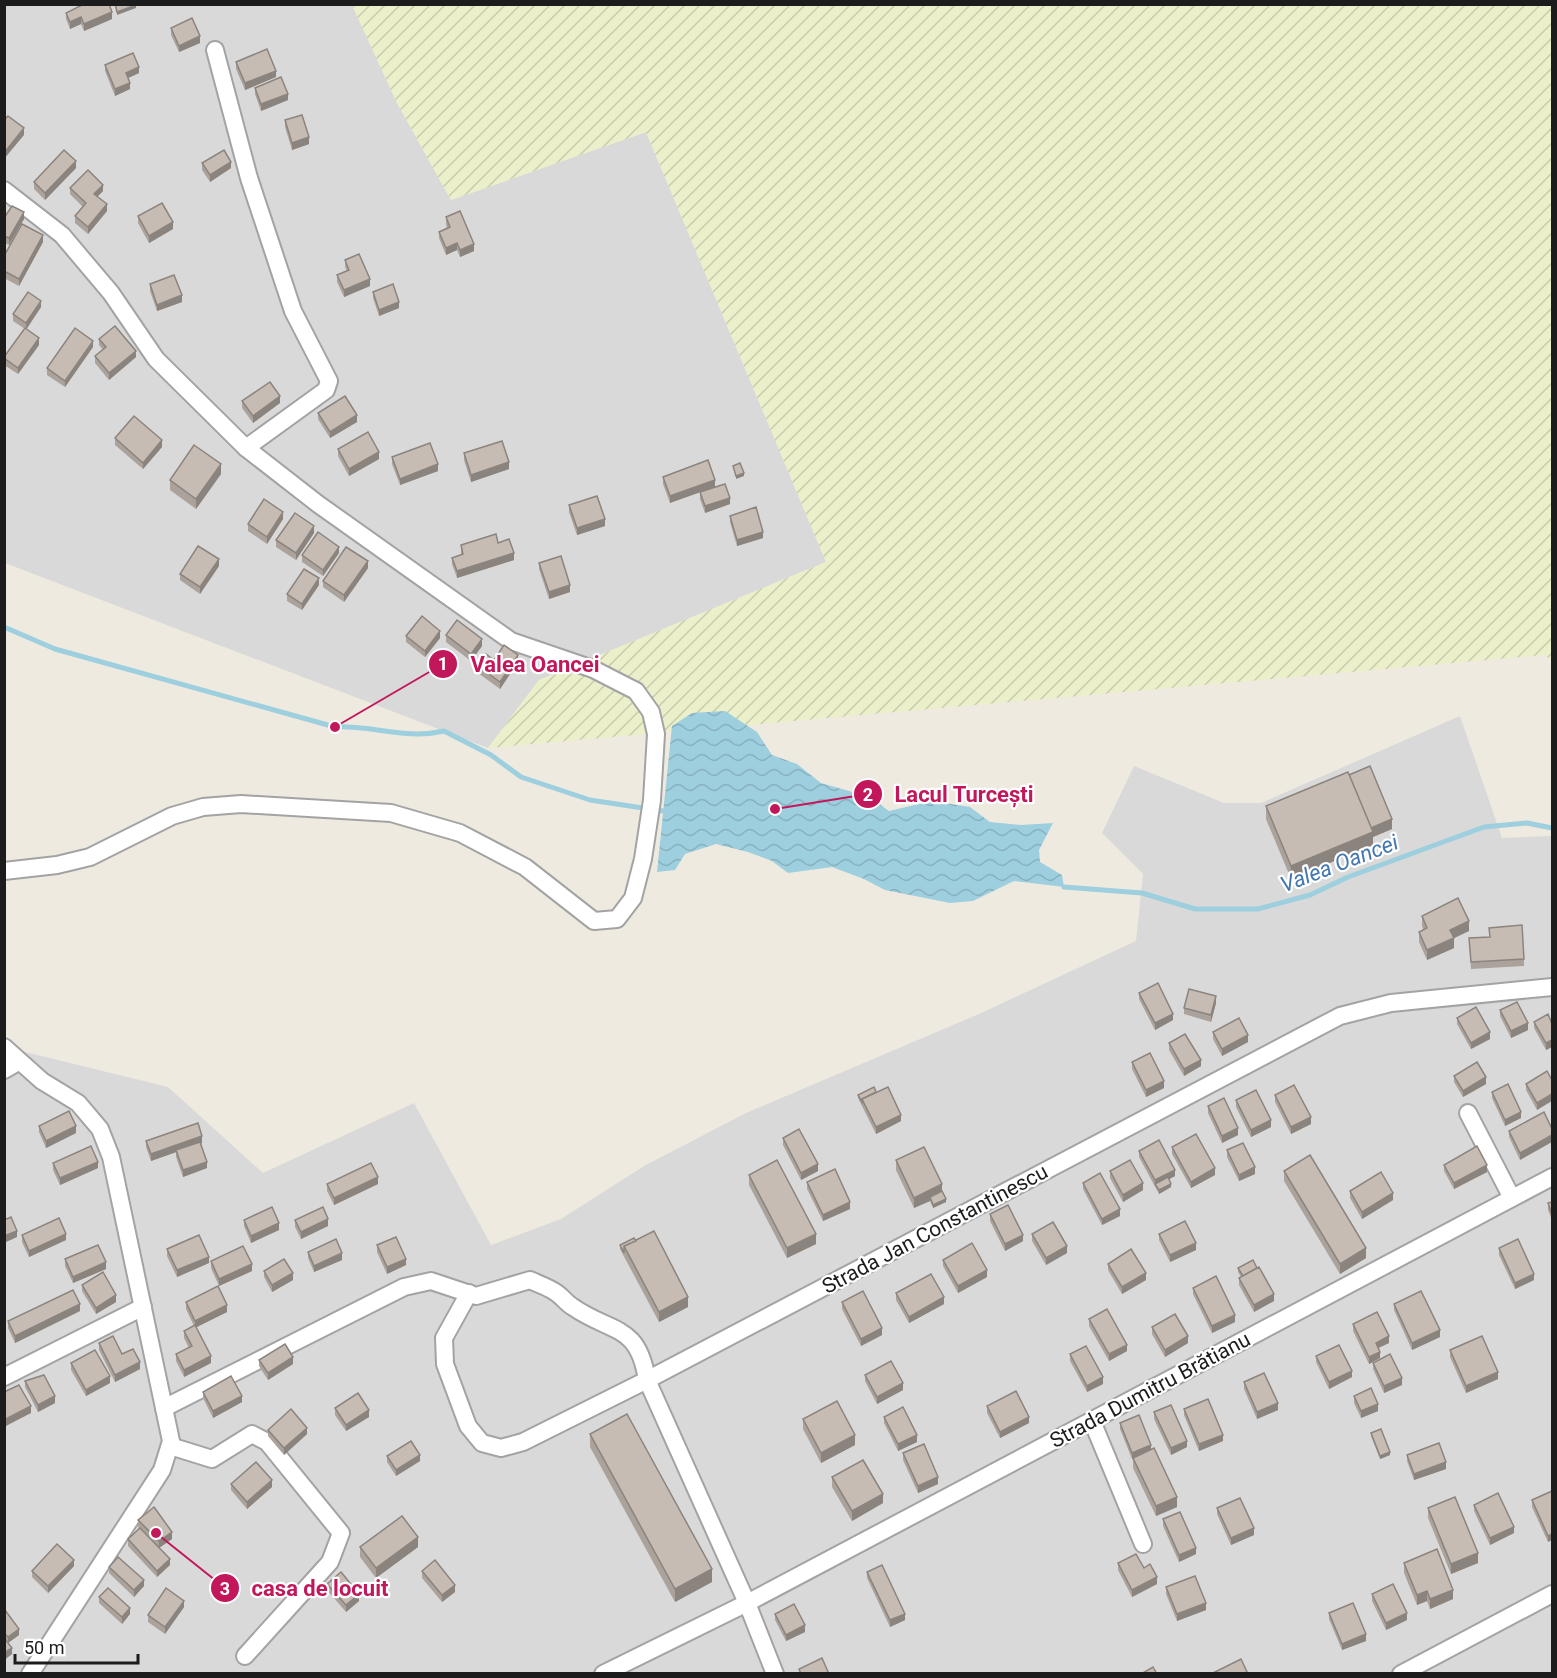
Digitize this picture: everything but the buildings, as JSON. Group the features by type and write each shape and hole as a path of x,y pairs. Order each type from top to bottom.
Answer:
{"street":[{"path":"215,50 249,178 293,310 329,381 326,390 246,448"},
{"path":"4,190 62,235 111,293 156,359 246,448 318,504 511,641 593,669 636,691 651,712 656,734 652,800 643,859 633,898 617,919 594,921 525,867 460,833 391,813 241,804 203,807 172,816 90,857 57,865 4,871"},
{"name":"Strada Jan Constantinescu","path":"469,1293 444,1338 445,1364 468,1426 482,1443 501,1448 524,1442 647,1380 1340,1016 1391,1003 1552,987"},
{"path":"4,1047 11,1066 42,1081 78,1103 100,1129 111,1157 170,1446 162,1470 30,1674"},
{"path":"1468,1113 1512,1198"},
{"name":"Strada Dumitru Brătianu","path":"603,1674 747,1603 1552,1177"},
{"path":"164,1408 404,1287 431,1281 476,1296 530,1280 555,1291 573,1307 616,1328 633,1342 643,1357 647,1380 747,1603 775,1674"},
{"path":"4,1377 143,1307"},
{"path":"1092,1421 1143,1544"},
{"path":"170,1446 212,1459 244,1437 252,1434 259,1437 267,1442 341,1533 330,1562 245,1656"},
{"path":"1401,1674 1552,1594"}],"shaded area":[{"path":"4,5 352,5 397,103 451,200 646,132 826,562 539,680 488,748 5,563"},
{"path":"1460,716 1502,838 1552,836 1552,1673 5,1674 5,1053 13,1049 168,1087 263,1173 414,1103 491,1245 561,1219 644,1166 746,1113 979,1014 1136,941 1143,874 1102,833 1134,766 1224,803 1261,803"}],"green space":[{"path":"352,5 1552,5 1552,660 1544,655 488,748 539,680 826,562 646,132 451,200 397,103"}],"water":[{"path":"725,711 757,732 772,755 797,764 821,783 870,797 889,811 932,801 970,807 990,822 1021,825 1053,823 1039,850 1040,862 1062,875 1064,887 1014,881 973,901 950,903 885,890 832,867 788,873 772,861 716,844 685,854 675,870 657,872 672,726 692,713"}],"waterway":[{"name":"Valea Oancei","path":"4,627 55,649 335,727 416,734 444,731 491,755 521,777 590,800 663,811"},
{"name":"Valea Oancei","path":"1064,887 1142,893 1195,909 1258,909 1310,895 1348,877 1484,827 1527,823 1552,828"}],"place":[{"name":"Valea Oancei","path":"335,727"},
{"name":"Lacul Turcești","path":"775,809"},
{"name":"casa de locuit","path":"156,1533"}]}
